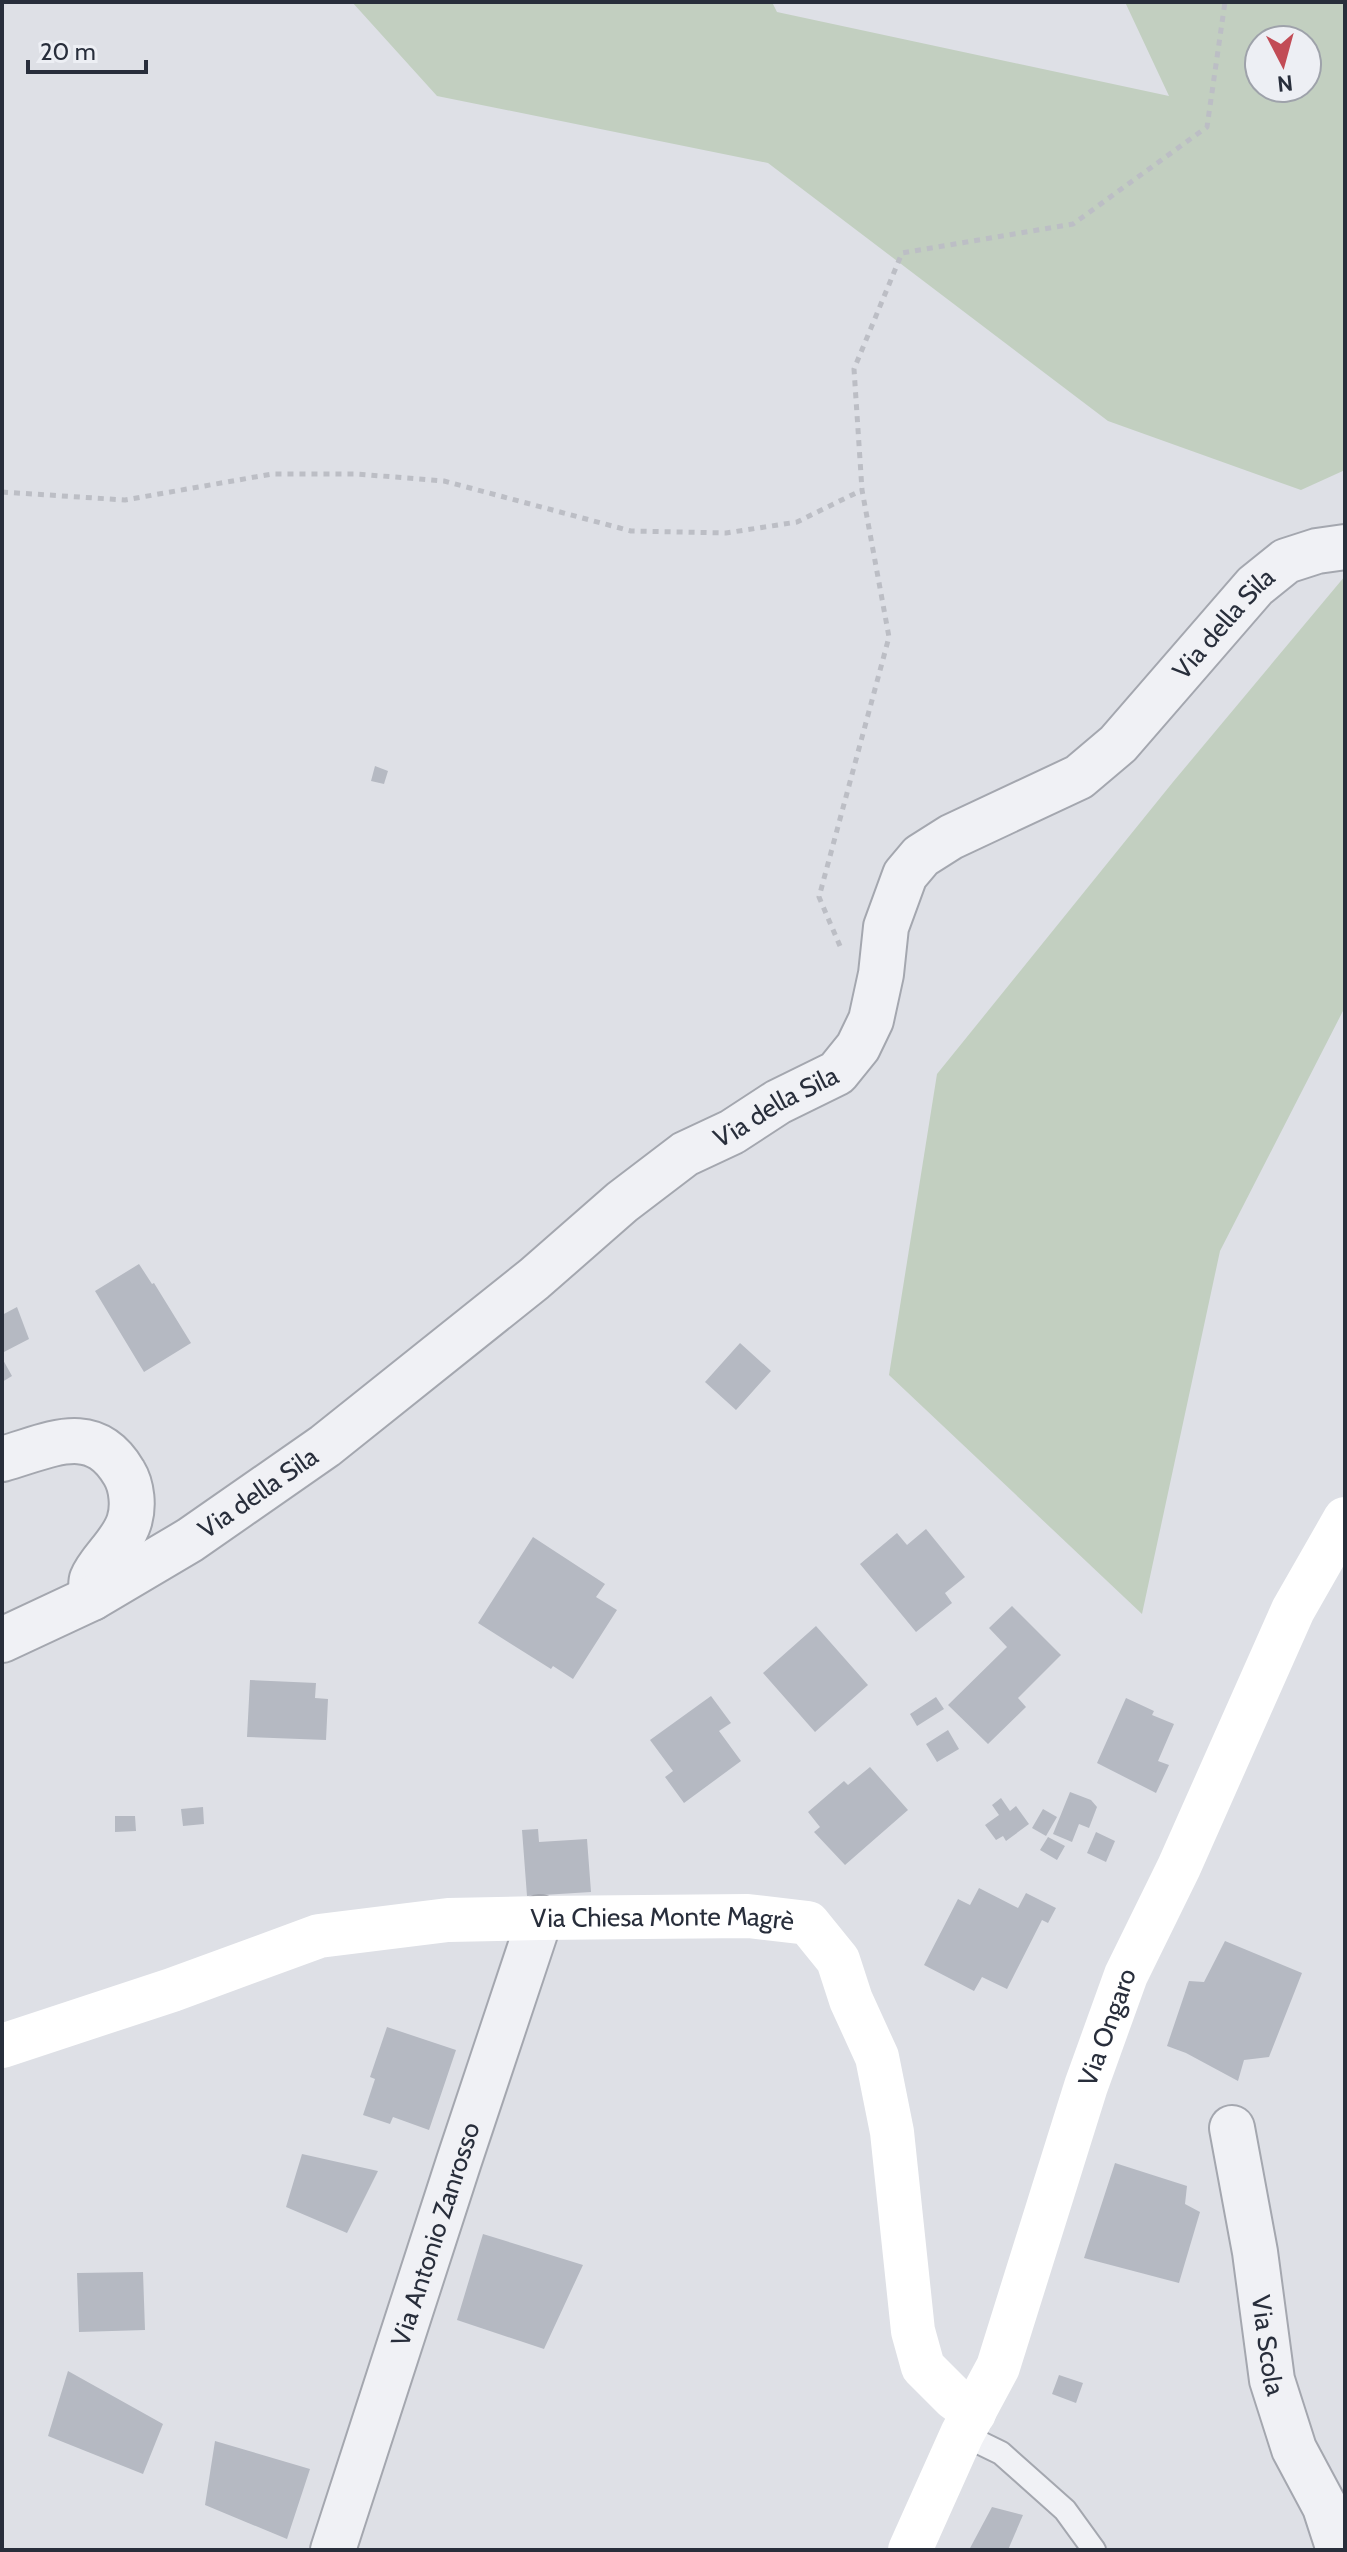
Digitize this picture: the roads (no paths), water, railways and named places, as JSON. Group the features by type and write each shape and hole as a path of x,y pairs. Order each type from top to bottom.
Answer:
{"street":[{"name":"Via della Sila","path":"2,1640 92,1598 190,1540 325,1446 534,1279 622,1202 685,1154 732,1132 778,1102 837,1073 858,1047 871,1020 881,974 886,927 905,875 921,856 951,837 1079,777 1118,744 1255,586 1286,561 1317,551 1345,547"},
{"path":"2,1459 78,1441 100,1446 122,1469 129,1482 130,1520 120,1540 91,1580 92,1598"},
{"name":"Via Ongaro","path":"910,2550 968,2423 998,2367 1086,2086 1126,1975 1179,1867 1293,1610 1345,1519"},
{"name":"Via Chiesa Monte Magrè","path":"2,2046 172,1990 319,1936 448,1920 748,1916 808,1923 838,1960 851,2000 877,2057 892,2132 913,2331 923,2367 954,2398 968,2423"},
{"name":"Via Antonio Zanrosso","path":"333,2550 540,1918"},
{"name":"Via Scola","path":"1232,2128 1255,2252 1272,2380 1294,2449 1325,2507 1339,2550"}],"lane":[{"path":"968,2423 1065,2510 1094,2550"}]}
